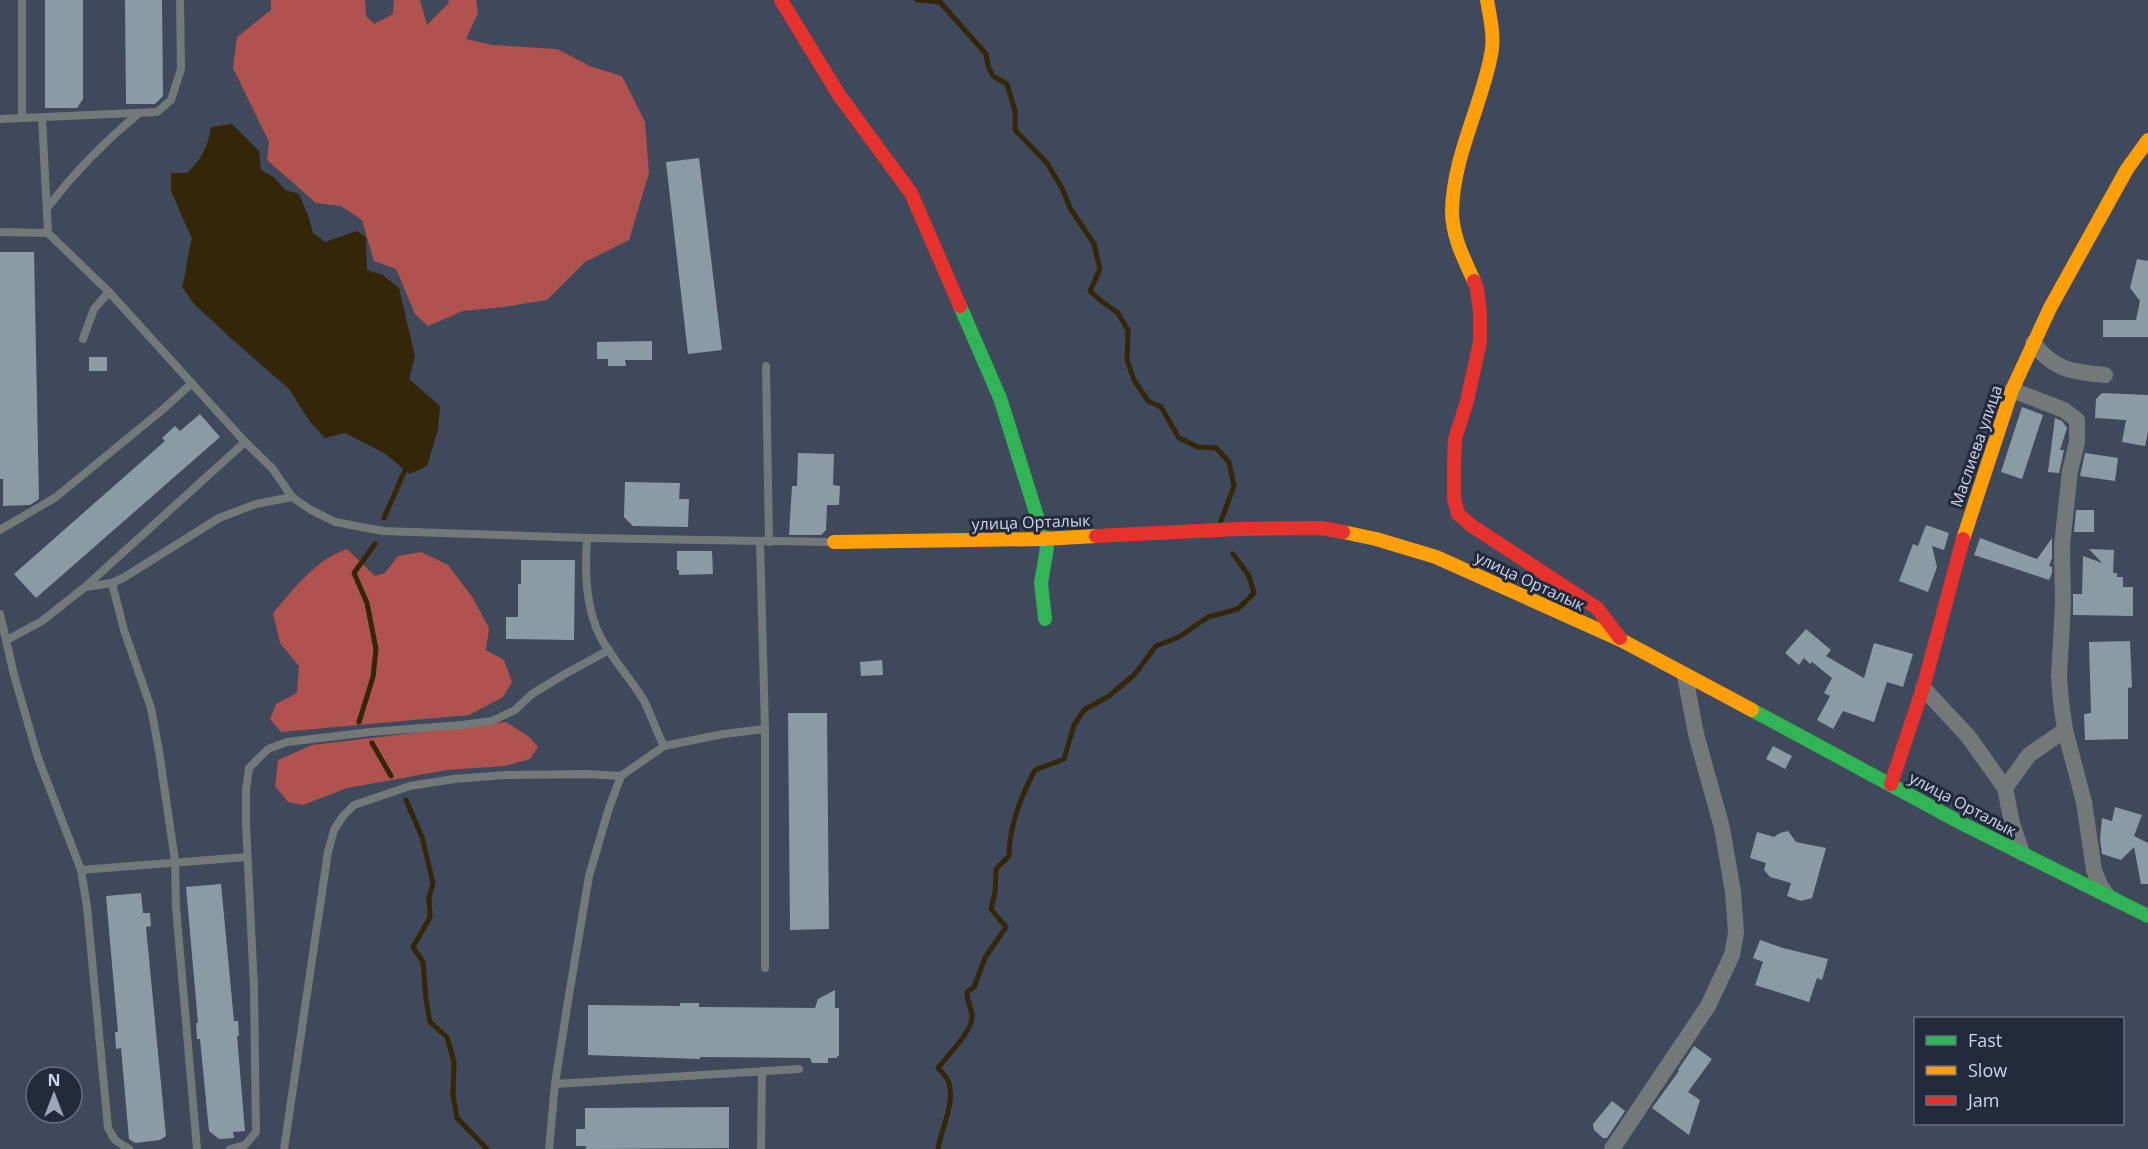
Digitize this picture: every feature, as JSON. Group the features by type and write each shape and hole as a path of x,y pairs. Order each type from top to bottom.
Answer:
{"street":[{"path":"781,0 839,95 911,193 1000,398 1047,548 1043,563 1041,603 1045,619"},
{"path":"1487,0 1491,23 1492,53 1458,169 1453,198 1456,240 1477,289 1480,312 1480,342 1467,401 1455,439 1454,498 1458,514 1472,526 1597,608 1621,640"},
{"name":"Маслиева улица","path":"1891,784 1923,688 1959,549 2012,390 2033,343 2127,169 2148,140"},
{"path":"2033,343 2049,362 2062,369 2105,375"},
{"path":"2012,390 2064,410 2077,420 2077,442 2070,471 2062,545 2063,603 2059,676 2065,730 2084,802 2094,870 2107,895"},
{"name":"улица Орталык","path":"834,542 1044,539 1239,529 1321,528 1347,532 1436,557 1621,640 1963,824 2148,916"},
{"path":"1612,1149 1708,1006 1732,955 1736,933 1733,892 1722,828 1696,734 1685,676"},
{"path":"1923,688 1968,736 2005,788 2012,823 2022,853"},
{"path":"2005,788 2029,755 2065,730"}],"lane":[{"path":"22,0 22,118"},
{"path":"0,119 157,112 171,100 181,69 180,0"},
{"path":"47,208 74,173 117,130 138,113"},
{"path":"42,118 48,233"},
{"path":"0,232 48,233 109,292 245,442 272,468 292,497 335,522 383,531 587,538 834,542"},
{"path":"83,339 94,309 109,292"},
{"path":"765,968 766,366"},
{"path":"0,530 56,497 192,383"},
{"path":"7,640 42,621 85,587 245,442"},
{"path":"85,587 112,583 219,518 256,504 292,497"},
{"path":"587,538 585,567 592,612 600,637 644,702 664,746"},
{"path":"112,583 124,630 151,708 175,861 176,907 197,1149"},
{"path":"0,614 14,675 38,758 81,870 87,907 108,1128 115,1140 129,1149"},
{"path":"230,1149 245,1145 256,1132 254,988 247,856 246,791 249,768 268,749 286,742 492,721 514,710 532,694 609,650"},
{"path":"549,1149 555,1084 589,876 621,776 664,746 723,734 765,729"},
{"path":"284,1149 328,852 334,830 343,816 354,805 383,794 410,786 454,779 537,775 621,776"},
{"path":"81,870 247,856"},
{"path":"555,1084 799,1069"},
{"path":"761,1149 762,1071"}],"shaded area":[{"path":"271,0 365,0 366,16 374,24 393,14 394,0 420,0 427,25 449,3 448,0 476,0 478,13 466,39 492,45 557,49 592,67 622,76 645,122 649,173 629,240 585,262 547,300 463,311 428,326 415,314 396,269 374,261 362,220 341,206 316,203 267,160 269,142 233,68 237,37 271,10"},
{"path":"232,124 259,151 261,170 274,177 285,190 299,194 313,233 325,242 357,231 366,237 367,270 383,275 399,288 415,356 409,379 440,406 438,430 427,466 410,474 384,453 345,433 325,438 310,422 289,389 194,304 182,287 192,239 171,191 171,173 187,173 192,168 206,147 211,127"},
{"path":"347,549 375,576 385,573 398,556 421,552 448,565 473,598 489,628 486,650 504,660 512,682 503,697 469,715 281,732 270,719 276,704 297,693 299,666 280,643 273,613 316,567"},
{"path":"506,722 528,736 538,747 530,759 505,766 447,770 347,788 303,805 288,802 275,786 278,760 312,745"}],"building":[{"path":"45,0 83,0 83,99 77,108 45,108"},
{"path":"125,0 162,0 163,96 155,104 126,104"},
{"path":"699,158 722,350 688,354 666,162"},
{"path":"0,252 34,252 39,499 30,505 3,506 3,479 0,479"},
{"path":"2137,259 2148,261 2148,337 2103,337 2103,320 2136,320 2140,301 2130,288"},
{"path":"652,341 652,360 625,360 626,366 608,366 608,359 597,359 597,342"},
{"path":"89,357 107,357 107,371 89,371"},
{"path":"2102,393 2148,395 2148,432 2145,446 2122,442 2126,420 2095,418 2096,399"},
{"path":"2022,407 2043,415 2022,479 2001,472"},
{"path":"200,414 220,437 36,598 14,574 165,441 162,438 175,426 180,431"},
{"path":"2055,418 2062,421 2067,428 2060,450 2064,450 2059,473 2048,472"},
{"path":"798,453 834,454 833,485 840,486 839,505 827,505 826,530 821,535 789,535 792,486 797,486"},
{"path":"2085,453 2118,458 2115,481 2080,476"},
{"path":"625,482 680,483 679,499 689,499 688,527 633,526 624,517"},
{"path":"2076,510 2094,510 2094,532 2074,532"},
{"path":"1926,525 1949,533 1944,550 1932,546 1937,567 1928,592 1899,581 1913,544 1918,546"},
{"path":"1980,538 2037,559 2052,538 2052,558 2049,566 2052,567 2052,573 2049,580 1974,555"},
{"path":"2089,549 2114,550 2113,573 2117,573 2117,577 2123,577 2123,587 2133,587 2133,616 2073,615 2073,594 2082,594 2083,556 2102,563"},
{"path":"677,551 712,551 713,574 679,575"},
{"path":"521,560 575,560 574,640 506,639 506,617 518,617"},
{"path":"1806,629 1831,650 1826,656 1864,678 1874,643 1913,654 1903,687 1887,682 1874,722 1843,711 1833,729 1817,720 1830,696 1824,693 1832,678 1812,662 1810,664 1804,658 1799,665 1785,653"},
{"path":"2130,641 2132,687 2128,688 2128,739 2085,740 2084,714 2091,713 2089,642"},
{"path":"882,660 883,675 861,676 860,662"},
{"path":"788,713 827,713 829,929 790,930"},
{"path":"1773,746 1792,756 1785,769 1766,759"},
{"path":"2115,807 2142,815 2134,836 2148,843 2148,884 2141,884 2134,847 2121,860 2102,854 2100,840 2102,818 2112,821"},
{"path":"1788,831 1796,842 1826,848 1812,898 1801,901 1787,896 1791,883 1770,877 1764,870 1766,863 1750,858 1757,832 1774,837"},
{"path":"221,884 234,1021 238,1021 239,1036 237,1036 245,1131 233,1132 234,1138 219,1139 209,1131 200,1039 197,1039 196,1023 198,1023 186,887"},
{"path":"141,893 143,913 150,913 151,926 146,927 166,1136 160,1140 135,1143 129,1139 121,1048 116,1049 115,1032 118,1032 106,896"},
{"path":"1760,940 1828,959 1822,980 1817,978 1809,1002 1755,985 1763,962 1753,958"},
{"path":"835,990 835,1008 839,1008 839,1056 828,1058 828,1063 812,1063 810,1058 700,1057 700,1059 588,1055 588,1005 680,1006 680,1003 699,1003 699,1007 815,1008 818,999"},
{"path":"1694,1046 1712,1059 1688,1092 1700,1100 1689,1135 1652,1108"},
{"path":"1612,1101 1625,1111 1607,1138 1603,1138 1594,1130 1593,1124"},
{"path":"729,1107 729,1148 586,1149 586,1146 576,1146 576,1129 585,1129 585,1108"}],"waterway":[{"path":"917,0 940,2 986,54 993,76 1007,84 1015,111 1015,130 1047,163 1062,188 1070,208 1094,244 1100,269 1090,291 1118,313 1128,330 1127,360 1134,380 1148,401 1161,407 1179,438 1198,447 1216,448 1229,462 1234,486 1221,521"},
{"path":"384,518 405,470"},
{"path":"359,722 373,677 376,649 367,603 354,573 375,544"},
{"path":"938,1149 950,1100 949,1083 938,1068 968,1029 972,1016 967,992 974,987 985,958 1006,927 991,909 995,892 996,869 1009,856 1014,822 1030,780 1035,770 1064,759 1074,725 1084,710 1109,696 1135,674 1156,646 1179,637 1208,617 1238,609 1254,593 1249,576 1233,554"},
{"path":"372,743 391,776"},
{"path":"406,800 422,837 433,883 429,897 430,917 413,947 423,962 430,1022 447,1037 454,1062 453,1095 457,1118 487,1149"}],"traffic: fast":[{"path":"960,306 1000,398 1047,548 1041,583 1045,619"},
{"path":"1752,710 1963,824 2148,916"}],"traffic: slow":[{"path":"1474,281 1456,238 1452,211 1457,171 1492,48 1492,28 1487,0"},
{"path":"1963,539 2012,390 2050,308 2127,169 2148,140"},
{"path":"1343,532 1376,539 1436,557 1621,640 1752,710"},
{"path":"834,542 1044,539 1096,536"}],"traffic: jam":[{"path":"781,0 839,95 911,193 960,306"},
{"path":"1474,281 1480,312 1480,342 1467,401 1455,439 1454,498 1458,514 1472,526 1597,608 1620,638"},
{"path":"1096,536 1239,529 1321,528 1343,532"},
{"path":"1891,784 1923,688 1963,539"}]}
